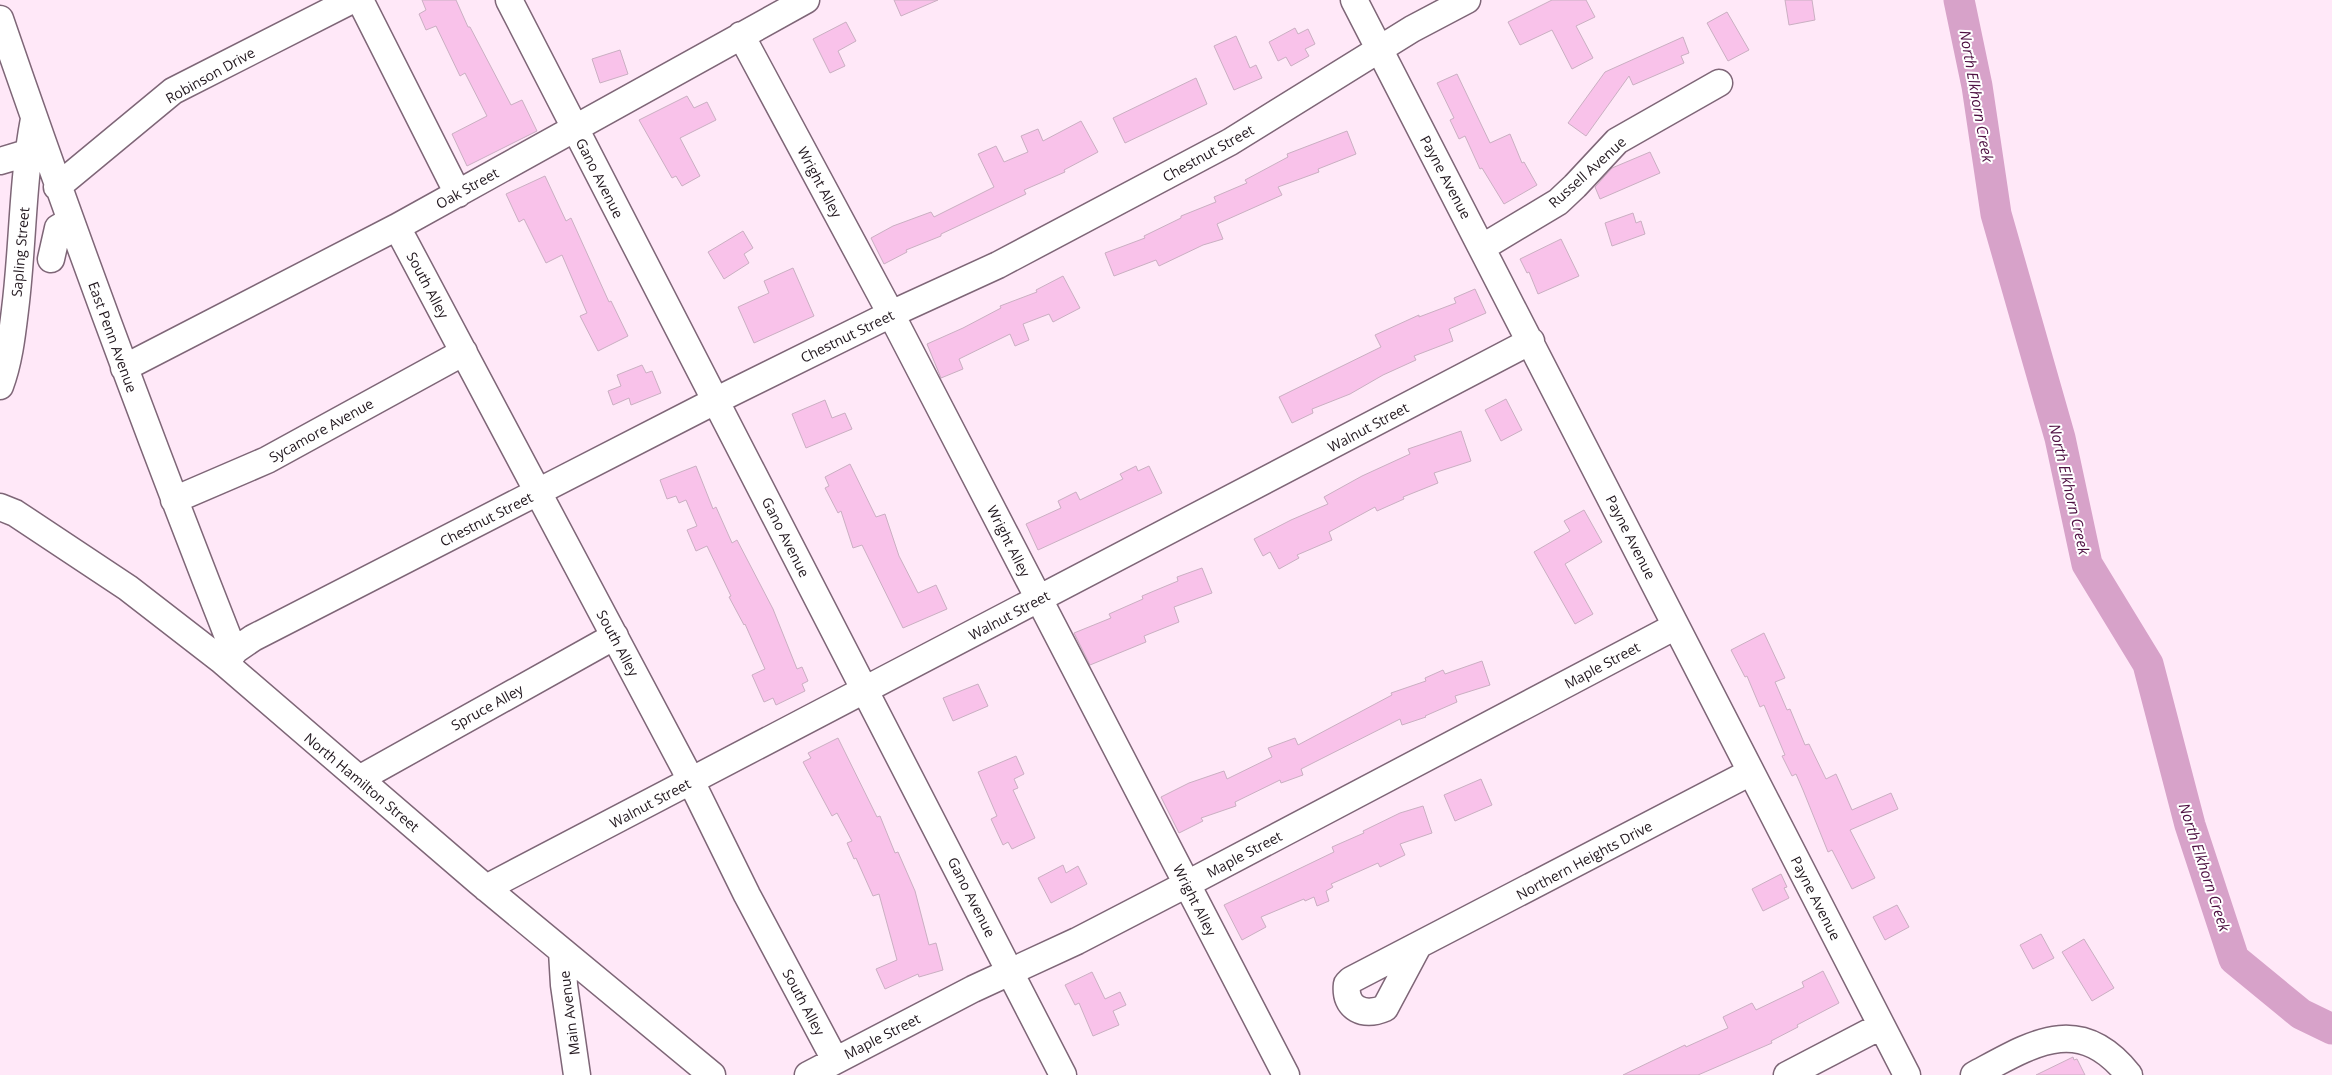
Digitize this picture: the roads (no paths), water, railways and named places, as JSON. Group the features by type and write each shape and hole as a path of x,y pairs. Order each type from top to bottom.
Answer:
{"street":[{"name":"Robinson Drive","path":"57,187 173,92 352,0"},
{"path":"360,0 458,194"},
{"name":"Gano Avenue","path":"508,0 1063,1075"},
{"name":"Oak Street","path":"124,368 397,227 806,0"},
{"name":"Payne Avenue","path":"1354,0 1483,247 1907,1075"},
{"name":"Chestnut Street","path":"228,656 253,638 715,401 891,314 998,265 1230,142 1380,51 1412,29 1467,0"},
{"name":"East Penn Avenue","path":"0,19 57,187 174,500 228,656"},
{"name":"Wright Alley","path":"741,35 891,314 1286,1075"},
{"name":"Russell Avenue","path":"1483,247 1558,202 1618,141 1719,84"},
{"name":"Sapling Street","path":"0,386 12,332 19,278 27,153 34,118"},
{"path":"0,162 27,153"},
{"path":"51,259 58,228 70,221"},
{"name":"South Alley","path":"397,227 615,636 691,781 747,895 835,1060"},
{"name":"Walnut Street","path":"486,888 1531,342"},
{"name":"Sycamore Avenue","path":"174,500 267,460 464,352"},
{"name":"North Hamilton Street","path":"0,507 15,514 228,656 359,779 486,888 712,1075"},
{"name":"Maple Street","path":"808,1075 973,989 1011,973 1187,884 1676,626"},
{"name":"Spruce Alley","path":"359,779 615,636"},
{"name":"Northern Heights Drive","path":"1417,948 1751,772"},
{"name":"Main Avenue","path":"562,951 564,985 577,1075"},
{"path":"1787,1075 1881,1026"},
{"path":"1974,1075 2008,1057 2056,1038 2078,1038 2104,1049 2129,1075"}],"waterway":[{"name":"North Elkhorn Creek","path":"1959,0 1977,86 1996,214 2060,438 2087,564 2148,664 2190,825 2234,959 2301,1014 2332,1029"}]}
